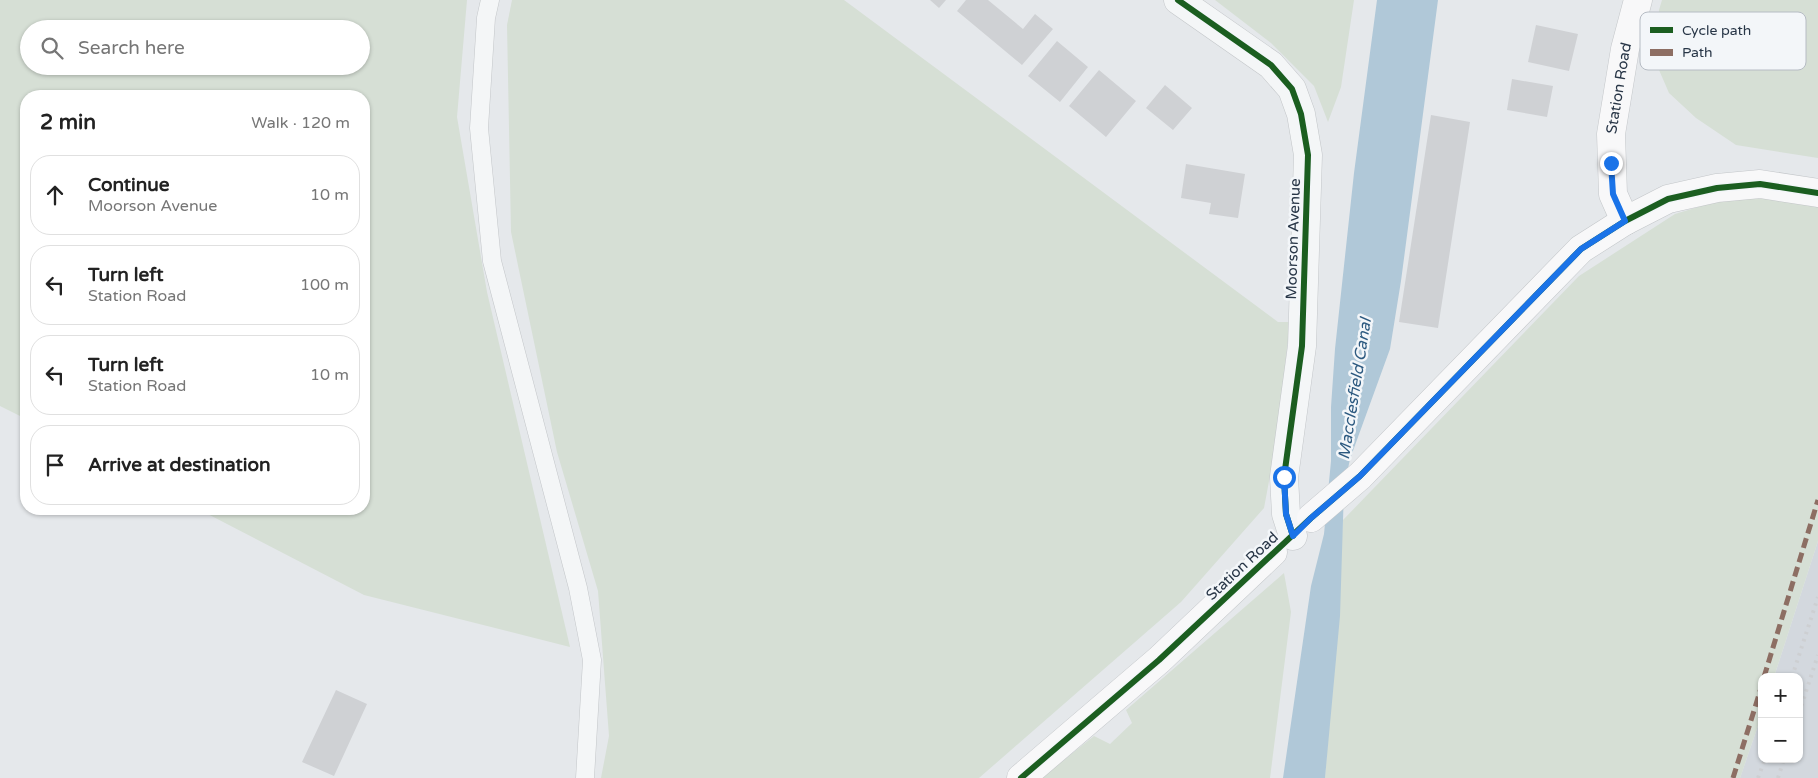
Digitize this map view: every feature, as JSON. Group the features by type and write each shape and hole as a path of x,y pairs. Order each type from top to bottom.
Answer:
{"street":[{"name":"Moorson Avenue","path":"1178,0 1271,65 1292,90 1302,114 1308,155 1302,346 1284,477 1286,514 1292,535"},
{"name":"Station Road","path":"1021,778 1159,660 1292,535 1360,476 1581,249 1625,221 1613,194 1611,134 1625,49 1638,0"},
{"path":"1625,221 1668,199 1717,188 1760,184 1818,193"}],"lane":[{"path":"490,0 486,18 479,128 492,261 578,588 592,660 585,778"}],"shaded area":[{"path":"0,0 467,0 457,117 487,292 570,647 364,595 210,515 370,515 370,90 20,90 20,416 0,406"},
{"path":"512,0 844,0 1278,322 1290,322 1277,438 1264,508 1181,602 979,778 601,778 609,736 598,591 557,452 511,232 507,25"},
{"path":"1215,0 1354,0 1341,87 1328,122 1314,86 1271,43"},
{"path":"1662,0 1818,0 1818,158 1736,145 1696,118 1669,93 1659,70 1806,70 1806,12 1659,12"},
{"path":"1741,194 1818,203 1818,541 1775,673 1758,673 1758,726 1740,778 1325,778 1343,520 1579,276 1675,214"},
{"path":"1818,541 1818,778 1740,778 1758,726 1758,763 1803,763 1803,673 1775,673"},
{"path":"1284,573 1291,612 1270,778 1041,778 1094,736 1110,744 1132,723 1126,710"}],"water":[{"name":"Macclesfield Canal","path":"1377,0 1438,0 1401,281 1390,349 1350,459 1344,488 1340,616 1325,778 1283,778 1311,586 1324,534 1331,461 1331,407 1335,349 1354,173"}],"building":[{"path":"930,0 946,0 939,8"},
{"path":"966,0 988,0 1023,29 1035,14 1053,29 1022,65 957,11"},
{"path":"1536,25 1578,34 1569,71 1528,62"},
{"path":"1057,41 1088,67 1060,102 1028,76"},
{"path":"1099,70 1136,101 1106,137 1069,106"},
{"path":"1512,79 1553,86 1547,117 1507,110"},
{"path":"1165,85 1192,108 1173,130 1146,108"},
{"path":"1431,115 1470,122 1438,328 1399,322"},
{"path":"1186,164 1245,174 1238,218 1209,214 1211,203 1181,198"},
{"path":"336,690 367,704 334,776 302,762"}],"railway":[{"path":"1793,673 1818,597"},
{"path":"1803,701 1818,655"},
{"path":"1758,778 1764,763"},
{"path":"1778,778 1783,763"}],"marked path":[{"path":"1765,673 1818,500"},
{"path":"1733,778 1758,698"}],"cycle path":[{"path":"1178,0 1271,65 1292,89 1301,114 1308,155 1302,346 1284,477 1286,514 1293,536"},
{"path":"1021,778 1159,660 1311,518 1360,476 1581,249 1625,221 1668,199 1717,188 1760,184 1818,193"}],"route":[{"path":"1284,477 1286,514 1293,536 1344,488 1360,476 1581,249 1625,221 1613,194 1611,163"}]}
